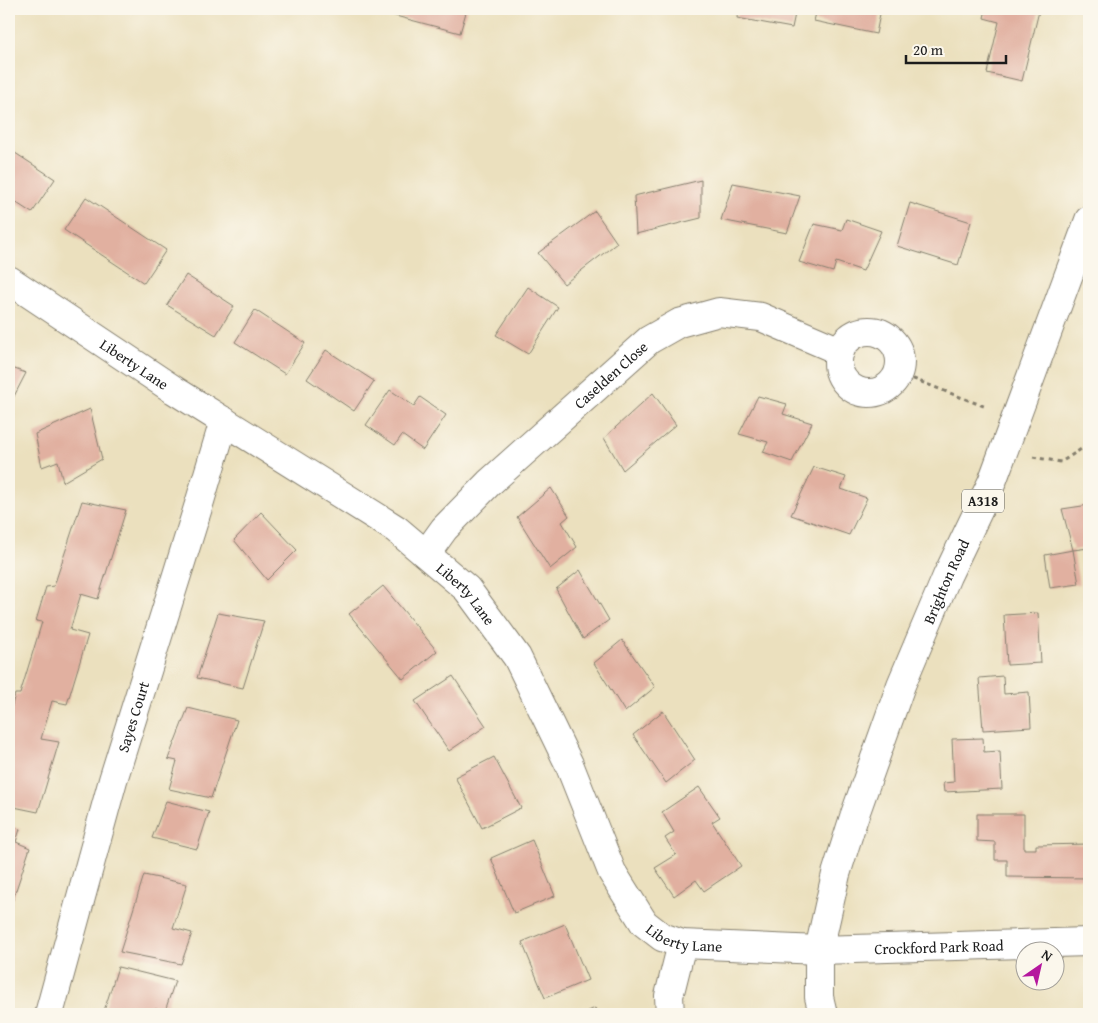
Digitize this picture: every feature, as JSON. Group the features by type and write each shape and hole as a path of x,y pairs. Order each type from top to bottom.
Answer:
{"street":[{"name":"Brighton Road","path":"819,950 836,874 854,817 901,685 947,576 992,482 1089,220"},
{"name":"Liberty Lane","path":"9,280 174,390 396,529 467,589 517,657 568,764 612,872 644,923 662,937 682,944 819,950"},
{"name":"Caselden Close","path":"426,554 444,529 489,484 650,340 679,323 719,312 761,317 840,351"},
{"path":"875,332 885,336 893,343 898,352 900,363 898,373 893,382 886,388 868,393 858,391 850,386 839,370 838,360 840,351 846,342 855,335 875,332"},
{"name":"Sayes Court","path":"49,1014 113,780 224,421"},
{"name":"Crockford Park Road","path":"819,950 1089,942"},
{"path":"670,1014 669,996 682,944"},
{"name":"A318","path":"819,950 819,997 823,1014"}],"path":[{"path":"898,373 1016,419"},
{"path":"1003,452 1061,462 1089,444"}],"building":[{"path":"390,9 467,9 460,33 388,14"},
{"path":"738,9 796,9 792,28 737,18"},
{"path":"817,9 881,9 876,34 814,21"},
{"path":"986,9 1031,9 1039,11 1022,81 987,73 999,22 984,18"},
{"path":"9,149 55,179 32,213 9,198"},
{"path":"701,180 701,218 636,234 634,196"},
{"path":"733,183 800,196 787,233 721,220"},
{"path":"86,197 166,250 144,283 64,230"},
{"path":"910,203 971,222 958,265 897,246"},
{"path":"595,211 617,243 564,284 538,253"},
{"path":"846,219 881,231 863,271 836,262 833,272 799,262 814,224 842,230"},
{"path":"186,275 234,306 216,335 167,305"},
{"path":"528,287 558,307 528,354 496,335"},
{"path":"255,310 305,343 285,374 235,342"},
{"path":"326,350 374,381 354,411 307,379"},
{"path":"9,367 26,373 9,406"},
{"path":"390,390 414,406 420,397 446,415 423,450 402,435 395,445 366,425"},
{"path":"653,393 676,425 623,470 604,438"},
{"path":"758,396 787,404 783,414 812,423 792,462 763,452 768,442 739,434"},
{"path":"90,409 102,459 63,482 58,461 42,467 35,434"},
{"path":"814,467 846,477 841,489 867,498 849,535 791,515"},
{"path":"551,488 569,516 562,522 577,547 550,569 517,517"},
{"path":"82,501 126,510 98,599 81,594 70,630 88,635 67,704 52,701 41,739 59,742 38,812 9,806 9,716 15,694 20,694 42,622 36,621 46,587 54,586"},
{"path":"1089,505 1089,548 1073,550 1062,509"},
{"path":"261,512 297,550 267,580 234,540"},
{"path":"1073,550 1079,584 1050,588 1045,555"},
{"path":"580,570 609,620 583,639 556,589"},
{"path":"383,586 437,651 403,679 349,614"},
{"path":"218,613 264,621 243,688 197,678"},
{"path":"1038,613 1041,663 1007,665 1004,615"},
{"path":"622,640 655,687 625,712 594,663"},
{"path":"453,676 486,726 449,751 415,701"},
{"path":"1003,676 1004,694 1029,692 1031,727 983,730 979,678"},
{"path":"188,708 237,720 211,798 169,789 177,761 168,759"},
{"path":"663,711 695,760 666,783 633,735"},
{"path":"983,738 984,752 1000,751 1002,789 944,792 943,783 954,782 952,739"},
{"path":"494,757 521,808 482,828 455,777"},
{"path":"699,787 720,817 712,822 741,866 704,891 696,880 674,896 655,868 676,855 665,838 674,832 662,812"},
{"path":"166,801 209,812 197,849 152,838"},
{"path":"977,814 1024,814 1024,849 1036,849 1036,845 1089,844 1089,878 1007,877 1007,860 995,860 995,842 977,841"},
{"path":"9,826 20,829 16,842 30,848 9,911"},
{"path":"532,840 555,896 514,913 491,858"},
{"path":"144,875 187,884 173,928 192,933 181,964 120,952"},
{"path":"565,924 588,980 545,998 522,942"},
{"path":"118,967 175,981 165,1011 155,1009 153,1014 103,1014"},
{"path":"595,1008 598,1014 582,1014"}]}
